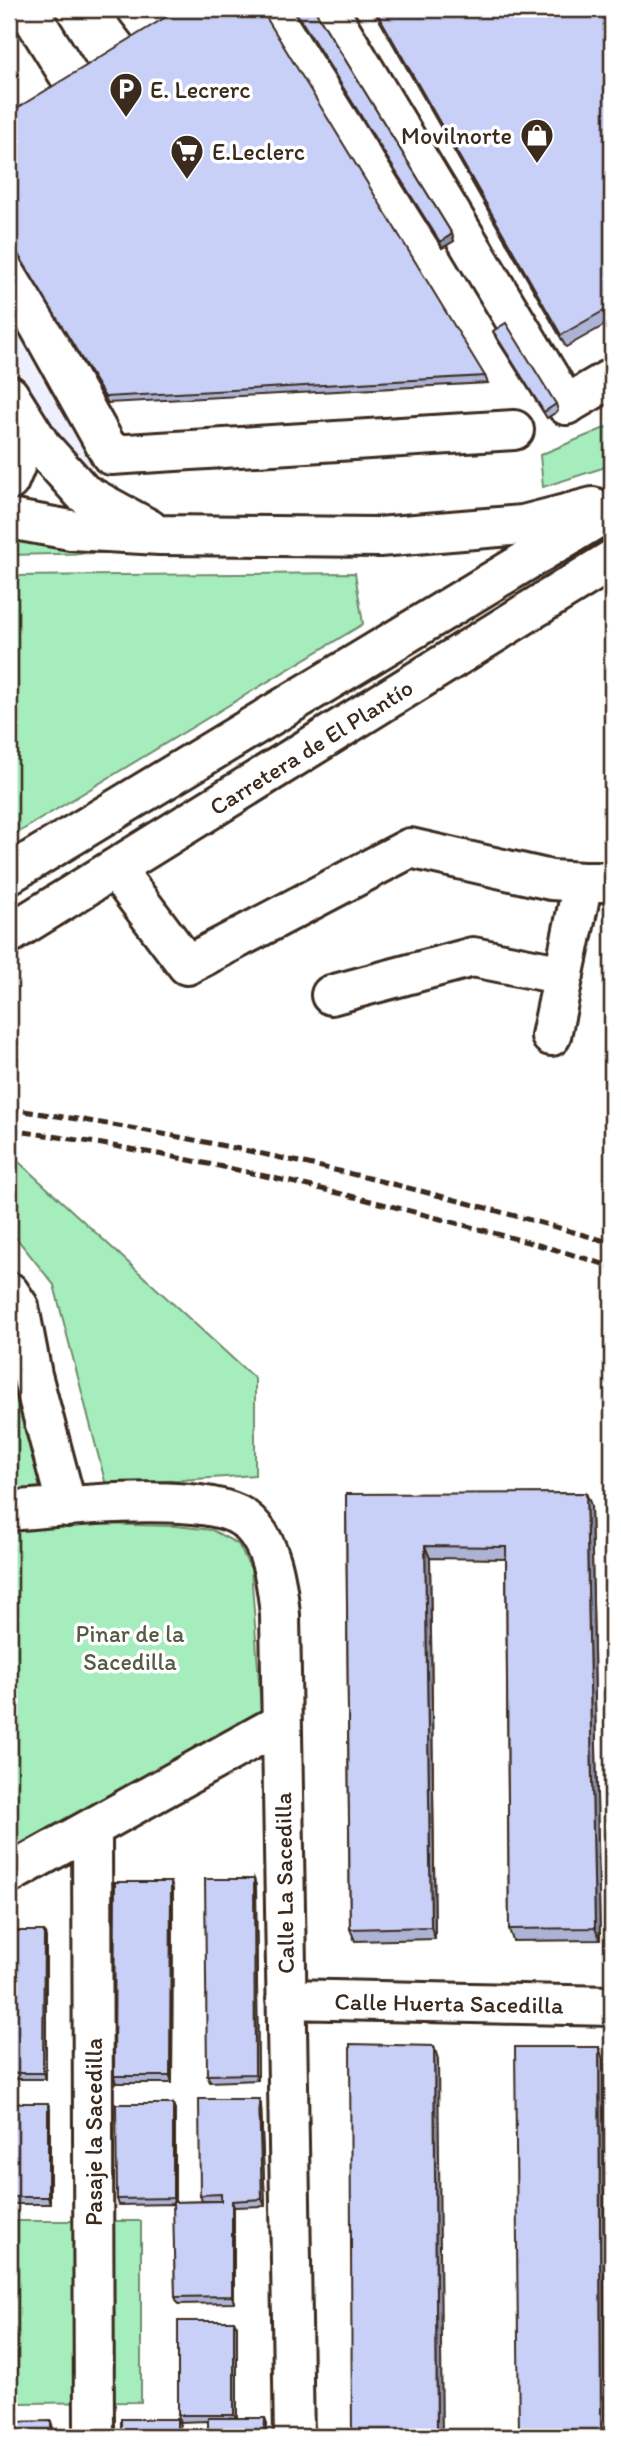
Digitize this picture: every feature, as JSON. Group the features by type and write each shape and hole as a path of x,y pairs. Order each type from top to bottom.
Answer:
{"street":[{"path":"28,9 73,82"},
{"path":"328,9 566,405 612,378"},
{"path":"9,272 111,455 514,430"},
{"path":"9,394 19,439"},
{"path":"9,481 26,440 19,439"},
{"path":"19,439 41,446 83,493 160,535"},
{"path":"9,519 71,530 160,535 379,537 523,525 612,502"},
{"name":"Carretera de El Plantío","path":"9,874 612,509"},
{"name":"Carretera de El Plantío","path":"9,934 612,560"},
{"path":"115,869 187,965 410,848 551,880 598,882 564,975 551,1036"},
{"path":"331,995 473,957 564,975"},
{"path":"9,1292 19,1307 32,1375 67,1507"},
{"name":"Calle La Sacedilla","path":"9,1511 161,1502 209,1505 242,1517 256,1531 273,1567 278,1591 294,2437"},
{"path":"9,1874 281,1723"},
{"name":"Pasaje la Sacedilla","path":"92,1828 94,2437"},
{"name":"Calle Huerta Sacedilla","path":"285,1999 612,2006"}],"shaded area":[{"path":"9,310 93,469 9,452"}],"green space":[{"path":"612,425 612,465 543,487 540,455"},
{"path":"9,530 146,552 9,555"},
{"path":"355,573 363,624 9,838 9,576"},
{"path":"9,1153 255,1379 255,1475 106,1485 54,1285 9,1229"},
{"name":"Pinar de la Sacedilla","path":"9,1372 50,1523 176,1526 212,1530 238,1544 251,1569 261,1710 9,1858"},
{"path":"16,2221 141,2221 141,2402 17,2403"}],"building":[{"name":"E.Leclerc","path":"179,9 261,9 485,376 105,397 9,239 9,113"},
{"path":"294,9 314,9 452,234 440,242"},
{"name":"Movilnorte","path":"375,9 612,9 612,306 561,335"},
{"path":"506,323 556,404 544,412 493,331"},
{"path":"586,1493 595,1928 509,1929 506,1547 425,1546 431,1927 350,1929 346,1494"},
{"path":"205,1879 254,1879 255,2074 207,2075"},
{"path":"115,1882 171,1882 170,2076 114,2076"},
{"path":"9,1931 44,1931 43,2073 9,2073"},
{"path":"350,2044 434,2046 437,2437 352,2437"},
{"path":"515,2047 599,2047 601,2437 519,2437"},
{"path":"199,2099 259,2099 262,2199 232,2201 232,2296 175,2297 173,2202 221,2201 221,2194 200,2195"},
{"path":"9,2103 48,2103 48,2197 9,2197"},
{"path":"116,2104 173,2104 173,2198 117,2199"},
{"path":"178,2321 234,2321 234,2415 178,2415"},
{"path":"208,2418 265,2418 264,2437 208,2437"},
{"path":"121,2419 177,2419 177,2437 121,2437"},
{"path":"51,2421 51,2437 9,2437 9,2422"}],"railway":[{"path":"9,1109 86,1120 313,1165 612,1243"},
{"path":"9,1130 171,1156 331,1191 547,1247 612,1267"}],"place":[{"name":"E. Lecrerc","path":"126,119"},
{"name":"Movilnorte","path":"537,165"},
{"name":"E.Leclerc","path":"187,181"}]}
